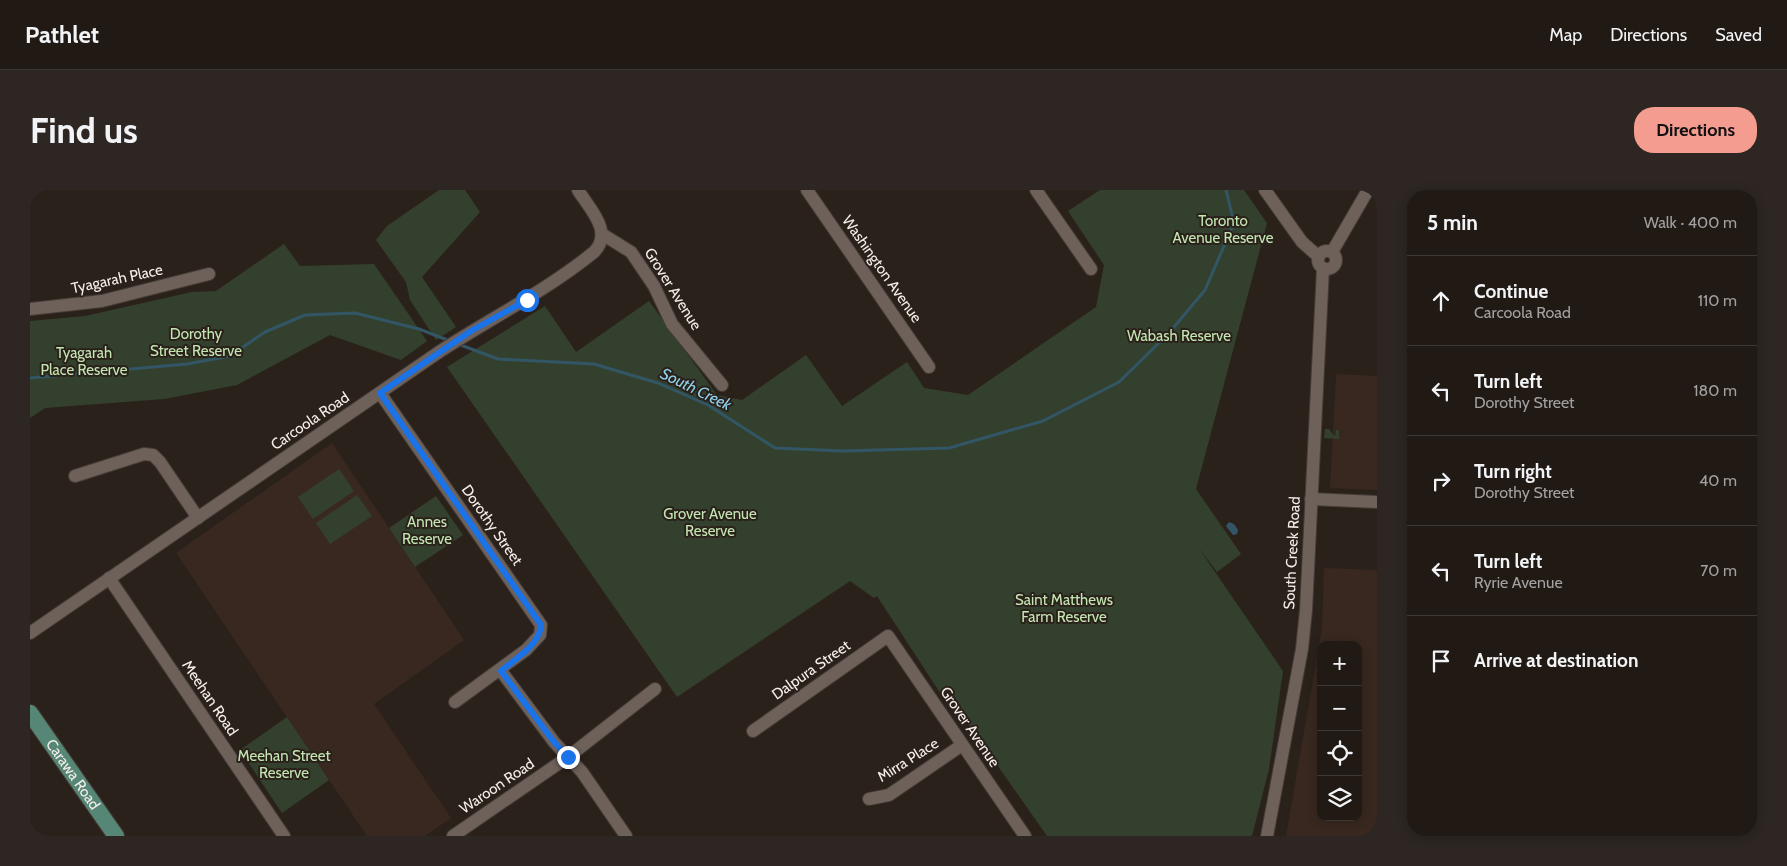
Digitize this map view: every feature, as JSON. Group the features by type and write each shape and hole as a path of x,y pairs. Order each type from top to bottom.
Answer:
{"main road":[{"name":"Carawa Road","path":"30,713 116,836"}],"street":[{"path":"578,190 599,222 602,234"},
{"name":"Washington Avenue","path":"807,190 929,367"},
{"path":"1036,190 1090,269"},
{"path":"1265,190 1302,242 1321,262 1332,268 1336,263 1336,257 1332,252 1368,190"},
{"name":"Carcoola Road","path":"30,633 439,352 471,331 527,300 589,256 599,247 602,234"},
{"name":"Grover Avenue","path":"602,234 631,252 654,286 672,324 722,385"},
{"name":"South Creek Road","path":"1268,836 1302,649 1311,499 1321,262"},
{"name":"Tyagarah Place","path":"30,309 102,301 209,274"},
{"name":"Dorothy Street","path":"380,393 541,625 540,635 534,643 501,671"},
{"path":"75,476 144,454 152,455 160,462 198,518"},
{"path":"1311,499 1377,502"},
{"name":"Meehan Road","path":"110,578 284,836"},
{"name":"Grover Avenue","path":"888,636 1024,836"},
{"name":"Dalpura Street","path":"753,731 888,636"},
{"path":"456,702 501,671 554,742 582,772 626,836"},
{"name":"Waroon Road","path":"453,836 568,757 655,689"},
{"name":"Mirra Place","path":"869,799 889,795 962,745"}],"shaded area":[{"path":"1336,374 1377,376 1377,490 1330,488"},
{"path":"332,443 464,640 374,704 451,818 425,836 367,836 176,553"},
{"path":"1324,568 1377,570 1377,836 1286,836 1317,657 1317,821 1362,821 1362,641 1320,641"}],"green space":[{"path":"439,190 465,190 480,212 422,277 456,327 436,340 410,300 406,282 376,240 387,226"},
{"path":"1100,190 1244,190 1267,223 1196,489 1241,554 1217,572 1198,547 1283,671 1269,769 1252,836 1047,836 955,705 950,708 877,596 874,598 850,581 677,697 447,367 545,306 576,352 649,301 717,395 742,400 806,355 842,406 907,362 924,388 968,395 1096,307 1104,265 1068,211"},
{"name":"Dorothy Street Reserve","path":"284,244 300,266 374,264 427,341 401,360 330,335 237,385 164,399 45,408 30,418 30,321 85,316 192,292 216,291"},
{"path":"1325,429 1329,429 1334,436 1336,435 1336,430 1339,430 1339,439 1324,438"},
{"path":"339,469 354,491 313,519 298,497"},
{"path":"357,495 372,516 330,544 316,523"},
{"name":"Annes Reserve","path":"436,496 463,535 415,567 389,528"},
{"name":"Meehan Street Reserve","path":"287,717 329,780 282,813 240,750"}],"water":[{"path":"1229,522 1234,524 1238,530 1237,534 1233,535 1226,526"}],"waterway":[{"name":"South Creek","path":"458,344 498,359 594,364 658,383 708,405 775,448 843,451 949,448 1043,421 1119,382 1169,333 1205,290 1234,223 1226,190"},
{"name":"South Creek","path":"30,378 187,364 230,356 265,332 305,315 355,313 419,329 450,341"}],"route":[{"path":"527,300 471,331 380,393 541,625 540,635 534,643 501,671 554,742 568,757"}],"park label":[{"name":"Toronto Avenue Reserve","path":"1223,230"},
{"name":"Wabash Reserve","path":"1179,336"},
{"name":"Tyagarah Place Reserve","path":"84,362"},
{"name":"Grover Avenue Reserve","path":"710,522"},
{"name":"Saint Matthews Farm Reserve","path":"1064,608"}]}
